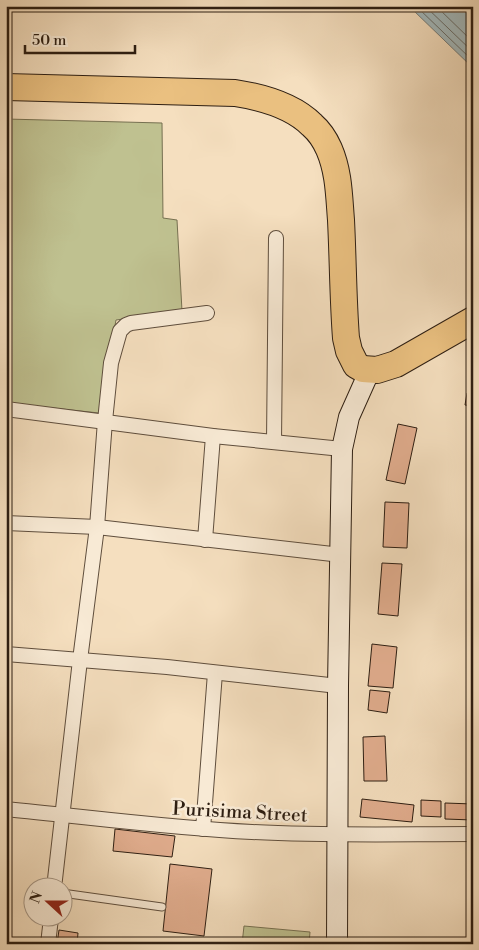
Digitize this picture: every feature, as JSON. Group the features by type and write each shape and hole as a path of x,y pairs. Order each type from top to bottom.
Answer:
{"highway":[{"path":"6,87 236,93 264,99 297,113 320,134 329,148 336,169 340,206 345,326 349,351 356,365 370,370 385,369 473,320"}],"street":[{"path":"274,442 276,238"},
{"path":"55,878 97,527 111,363 122,327 131,323 207,313"},
{"path":"337,944 338,686 342,449 349,417 370,370"},
{"path":"6,409 213,436 342,449"},
{"path":"205,540 213,436"},
{"path":"6,523 97,527 341,556"},
{"path":"6,654 338,686"},
{"path":"203,829 215,673"},
{"name":"Purisima Street","path":"6,809 203,829 337,834 473,834"},
{"path":"48,944 50,928"}],"lane":[{"path":"72,894 162,907"}],"green space":[{"path":"6,119 162,123 163,218 177,220 182,311 116,320 99,413 6,403"},
{"path":"244,926 310,932 309,944 242,944"}],"water":[{"path":"406,6 473,6 473,68 413,10"}],"building":[{"path":"467,393 473,393 473,406 465,405"},
{"path":"398,424 417,428 405,484 386,480"},
{"path":"385,502 409,503 407,548 383,547"},
{"path":"382,563 402,564 398,616 378,614"},
{"path":"372,644 397,647 393,688 368,686"},
{"path":"370,690 390,692 387,713 368,710"},
{"path":"385,736 387,781 364,781 363,737"},
{"path":"362,799 414,805 412,822 360,817"},
{"path":"421,800 441,801 441,817 421,816"},
{"path":"445,803 473,804 473,820 445,819"},
{"path":"115,829 175,836 172,857 113,851"},
{"path":"170,864 212,869 204,936 163,931"},
{"path":"59,930 78,933 77,944 57,944"}]}
